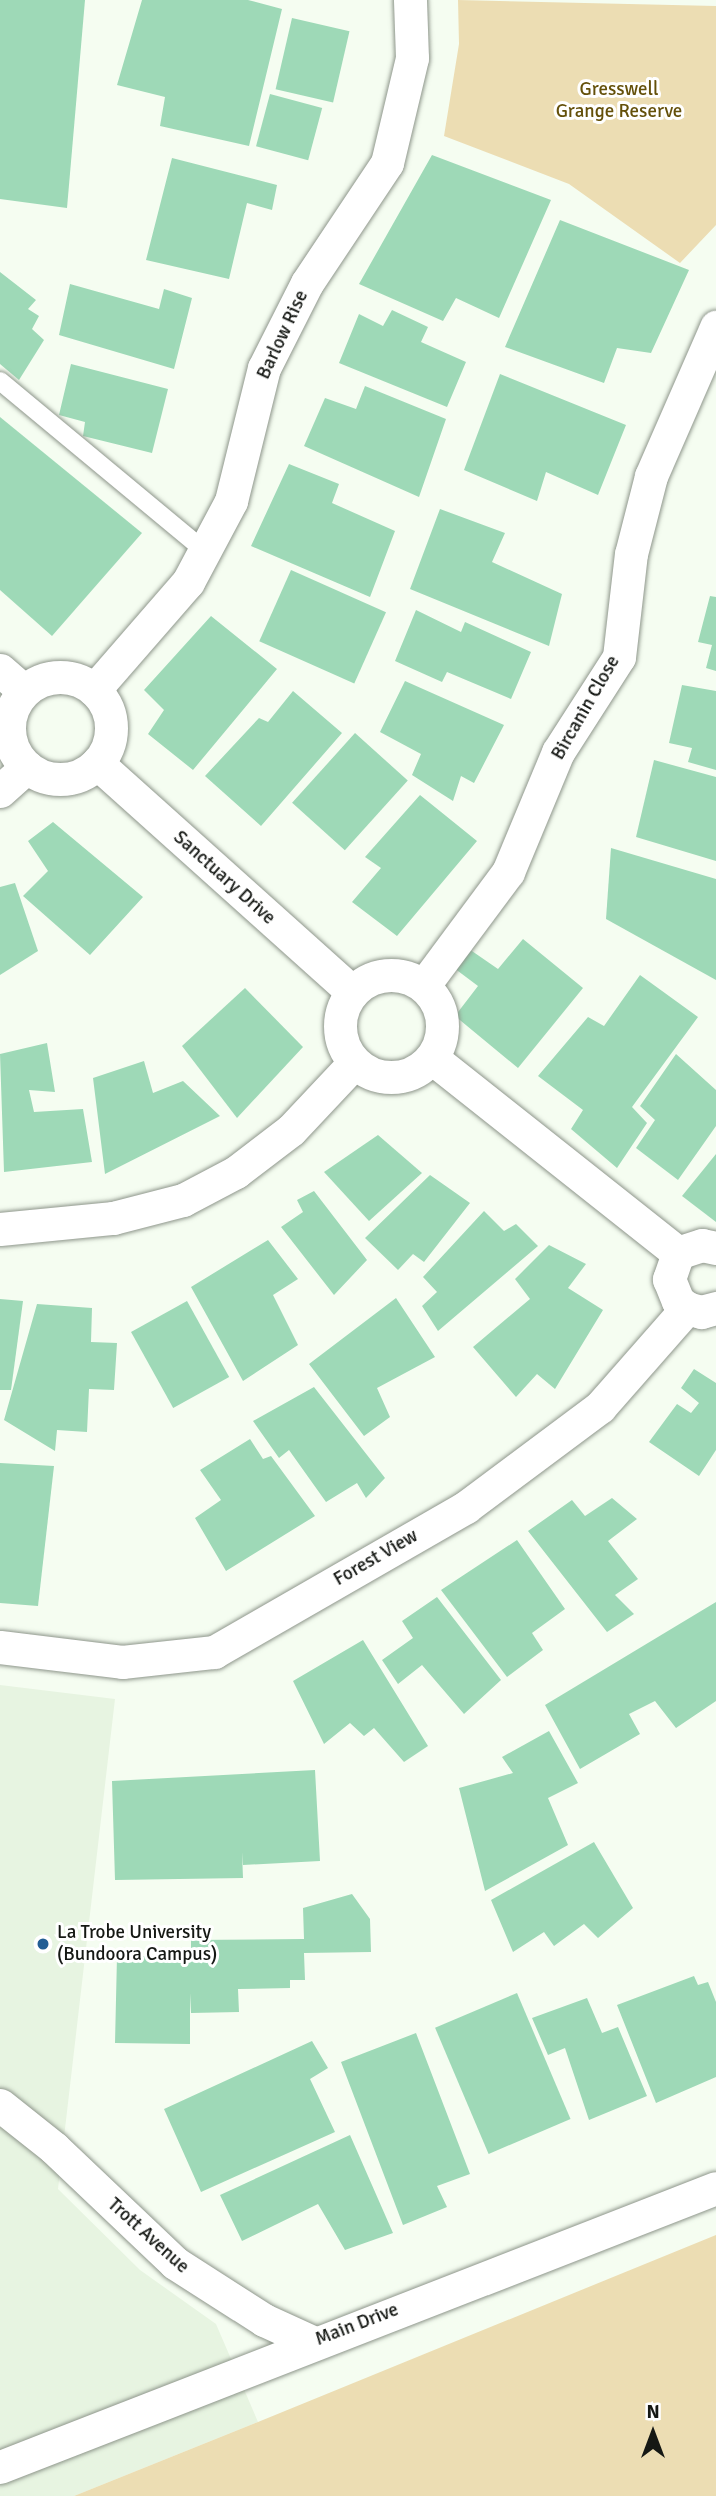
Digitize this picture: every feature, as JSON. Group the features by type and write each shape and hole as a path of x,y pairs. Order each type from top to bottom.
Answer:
{"street":[{"name":"Barlow Rise","path":"94,690 188,582 231,501 264,368 307,284 387,163 412,58 410,0"},
{"name":"Bircanin Close","path":"424,985 508,872 558,752 619,656 631,554 652,477 716,327"},
{"path":"56,677 74,679 94,690 111,721 110,738 97,763 65,779 47,778 27,768 9,737 12,681 56,677"},
{"name":"Sanctuary Drive","path":"97,763 352,992"},
{"path":"0,791 27,768"},
{"path":"383,975 401,975 424,985 442,1016 443,1034 432,1058 419,1070 384,1077 354,1063 339,1030 341,1012 352,992 383,975"},
{"path":"432,1058 678,1253"},
{"path":"0,1229 113,1218 183,1200 236,1172 291,1130 354,1063"},
{"path":"678,1253 702,1245 716,1248"},
{"path":"678,1253 669,1279 672,1290 701,1308"},
{"name":"Forest View","path":"0,1647 122,1662 214,1652 466,1507 600,1407 701,1308"},
{"name":"Trott Avenue","path":"0,2105 54,2148 174,2263 264,2320 312,2342"},
{"name":"Main Drive","path":"0,2467 312,2342 716,2188"}],"lane":[{"path":"0,381 205,551"}],"shaded area":[{"name":"La Trobe University (Bundoora Campus)","path":"0,1685 115,1699 58,2189 140,2270 216,2324 258,2422 74,2496 0,2496"}],"green space":[{"name":"Gresswell Grange Reserve","path":"458,0 716,6 716,225 680,263 569,184 444,136 459,44"},
{"path":"716,2235 716,2496 74,2496 258,2422"}],"building":[{"path":"0,0 85,0 67,208 0,199"},
{"path":"142,0 248,0 282,9 249,146 160,126 165,97 117,85"},
{"path":"292,18 349,31 333,102 276,89"},
{"path":"270,94 322,108 308,160 256,146"},
{"path":"432,155 551,200 499,318 456,298 443,321 359,284"},
{"path":"172,158 277,185 272,210 247,203 229,279 146,260"},
{"path":"560,220 689,270 651,353 617,348 604,383 505,347"},
{"path":"0,272 36,300 28,309 39,316 32,329 44,340 19,380 0,364"},
{"path":"70,284 159,309 164,289 192,298 174,369 59,335"},
{"path":"392,310 428,327 421,342 466,362 447,407 339,363 359,314 383,326"},
{"path":"71,364 168,389 152,453 83,436 85,422 59,415"},
{"path":"500,374 626,425 598,495 546,472 537,501 464,470"},
{"path":"365,386 446,419 419,497 304,446 325,398 356,409"},
{"path":"0,417 142,533 52,636 0,590"},
{"path":"289,464 339,484 332,503 395,531 370,597 251,546"},
{"path":"440,509 505,533 492,562 562,594 549,646 410,589"},
{"path":"291,570 386,612 354,684 259,641"},
{"path":"710,596 716,597 716,671 706,668 712,645 698,642"},
{"path":"416,610 461,632 465,622 531,652 511,699 447,672 442,682 395,661"},
{"path":"211,616 277,669 193,770 148,734 164,710 144,690"},
{"path":"405,681 504,725 474,783 461,776 453,801 412,775 421,754 380,732"},
{"path":"682,685 716,691 716,770 688,762 692,748 669,743"},
{"path":"293,691 342,733 261,826 205,776 259,718 268,722"},
{"path":"355,733 408,781 345,850 292,803"},
{"path":"654,760 716,777 716,861 636,837"},
{"path":"420,795 477,841 397,936 352,902 381,868 365,857"},
{"path":"53,822 143,897 90,955 23,896 48,871 28,841"},
{"path":"611,848 716,879 716,980 606,919"},
{"path":"15,883 38,951 0,975 0,887"},
{"path":"523,939 583,988 518,1068 455,1016 478,986 454,968 469,949 498,969"},
{"path":"640,975 698,1017 632,1107 647,1123 617,1168 571,1129 583,1110 538,1076 588,1017 604,1026"},
{"path":"245,988 303,1047 237,1118 182,1046"},
{"path":"47,1043 55,1092 29,1090 34,1112 83,1109 92,1162 4,1172 0,1054"},
{"path":"676,1054 716,1090 716,1126 678,1180 636,1148 655,1120 640,1106"},
{"path":"144,1061 153,1093 183,1081 220,1116 105,1174 93,1078"},
{"path":"378,1135 422,1173 369,1221 324,1172"},
{"path":"716,1154 716,1222 682,1196"},
{"path":"430,1175 470,1203 424,1262 413,1254 398,1270 365,1238"},
{"path":"314,1191 367,1260 334,1295 281,1227 303,1212 297,1200"},
{"path":"484,1211 504,1231 516,1224 538,1246 438,1331 422,1306 437,1292 423,1277"},
{"path":"268,1240 298,1279 273,1295 298,1345 243,1381 191,1287"},
{"path":"549,1245 586,1264 568,1288 603,1310 555,1389 537,1374 516,1397 473,1347 530,1299 515,1279"},
{"path":"396,1298 435,1357 377,1388 390,1417 364,1436 309,1364"},
{"path":"0,1299 23,1301 11,1390 0,1390"},
{"path":"187,1301 229,1377 173,1408 131,1332"},
{"path":"37,1304 92,1308 91,1342 117,1343 114,1390 89,1389 87,1432 57,1430 55,1451 4,1420"},
{"path":"694,1369 716,1383 716,1450 699,1476 649,1442 677,1404 691,1413 699,1403 681,1388"},
{"path":"314,1387 385,1478 366,1498 357,1483 326,1502 289,1450 279,1458 253,1421"},
{"path":"250,1439 263,1459 271,1456 315,1516 226,1571 195,1518 221,1500 200,1470"},
{"path":"0,1463 54,1466 38,1606 0,1603"},
{"path":"612,1498 637,1519 608,1541 638,1579 615,1595 634,1614 607,1632 528,1531 572,1500 585,1516"},
{"path":"517,1540 565,1609 532,1633 543,1650 507,1677 441,1590"},
{"path":"437,1597 501,1680 464,1714 422,1665 398,1684 382,1660 413,1638 402,1621"},
{"path":"716,1602 716,1701 676,1728 655,1701 629,1714 640,1734 580,1769 545,1705"},
{"path":"363,1640 428,1746 404,1762 374,1728 364,1736 350,1723 324,1744 293,1681"},
{"path":"549,1731 578,1783 548,1798 568,1845 485,1891 459,1788 513,1773 502,1757"},
{"path":"315,1770 320,1861 243,1865 242,1852 243,1878 115,1880 112,1781"},
{"path":"594,1842 633,1908 598,1938 584,1924 554,1946 544,1932 513,1952 491,1900"},
{"path":"352,1894 370,1919 371,1952 304,1953 305,1980 290,1980 290,1988 238,1989 239,2012 191,2013 190,1993 190,2044 115,2043 117,1956 191,1957 191,1940 304,1939 303,1908"},
{"path":"694,1976 698,1985 708,1982 716,2002 716,2077 656,2103 617,2005"},
{"path":"517,1993 571,2119 489,2154 435,2028"},
{"path":"587,1998 602,2033 618,2027 647,2096 589,2120 565,2048 548,2055 532,2018"},
{"path":"416,2033 470,2174 437,2186 447,2207 403,2225 341,2062"},
{"path":"312,2041 328,2068 310,2079 335,2132 201,2192 164,2109"},
{"path":"350,2135 393,2233 345,2250 318,2204 242,2241 220,2195"}],"place":[{"name":"La Trobe University (Bundoora Campus)","path":"43,1944"}]}
